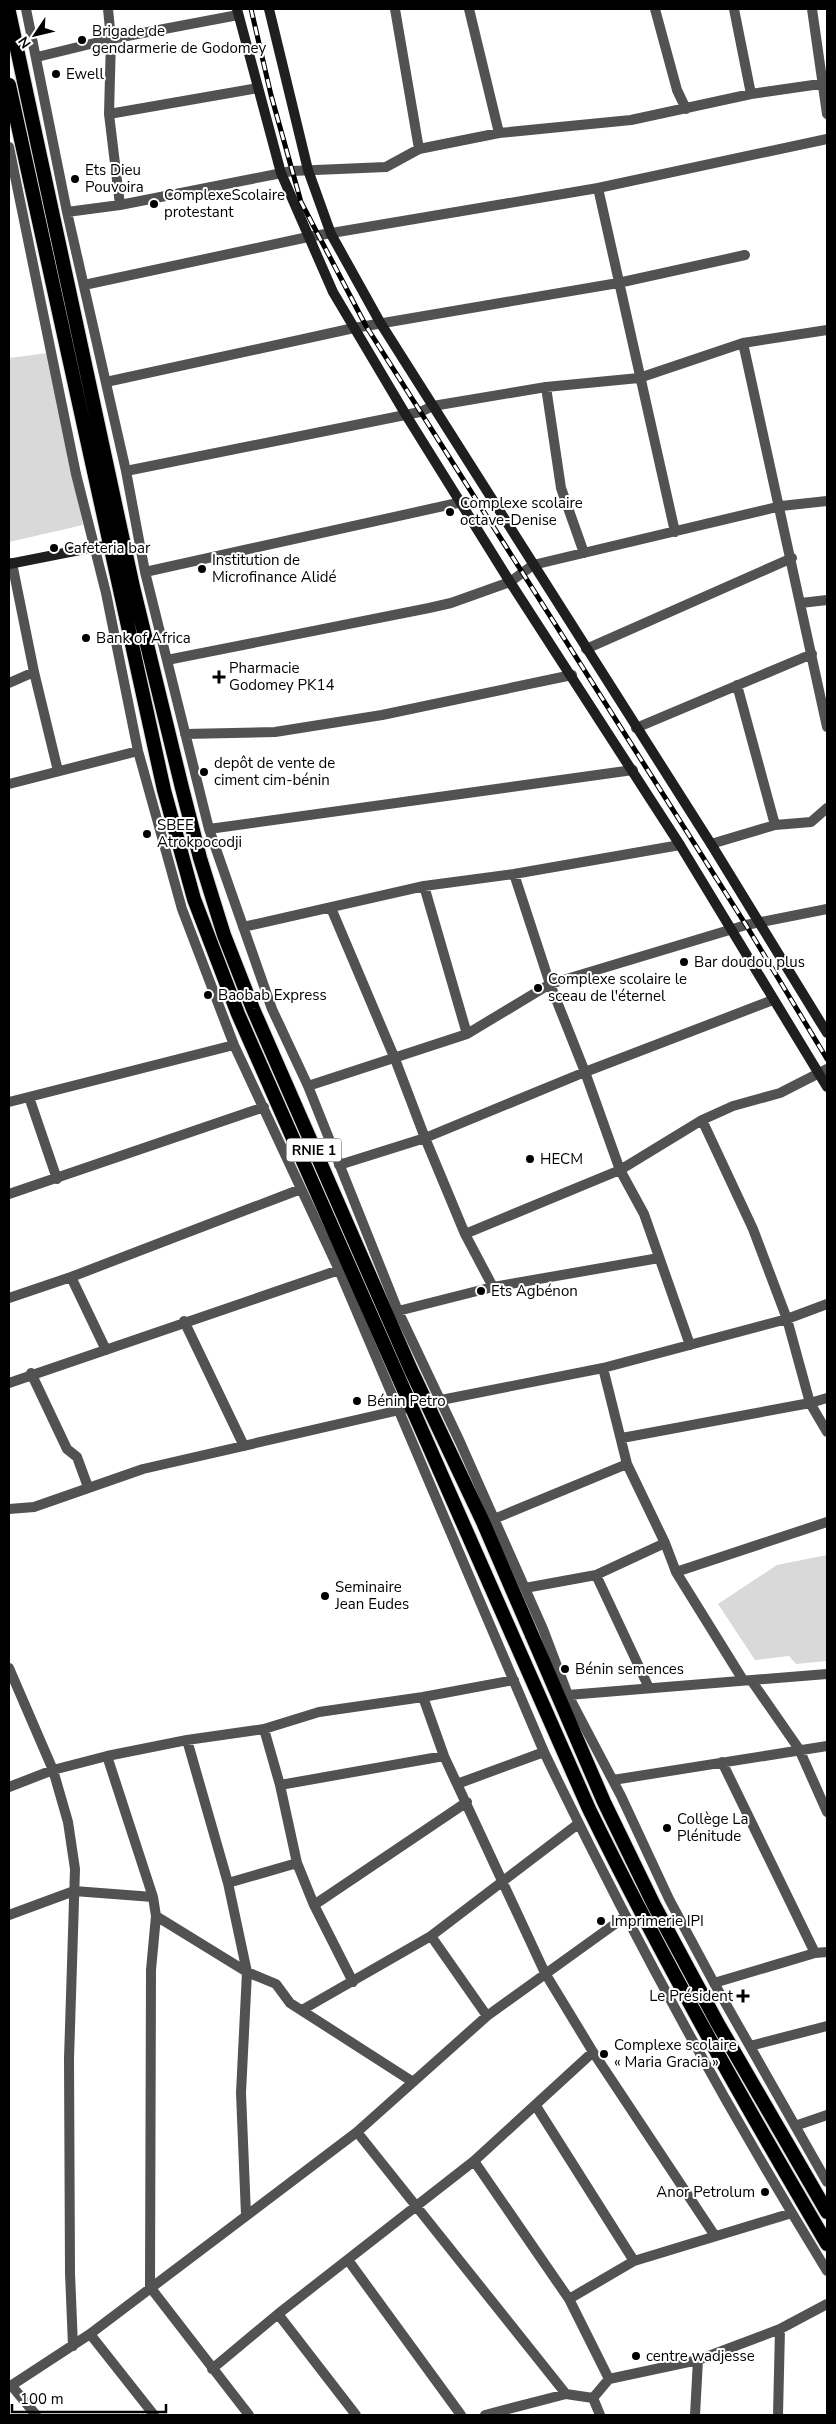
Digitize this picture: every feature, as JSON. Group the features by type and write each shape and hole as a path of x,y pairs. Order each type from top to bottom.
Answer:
{"highway":[{"name":"RNIE 1","path":"9,12 133,587 182,788 224,935 412,1407 483,1522 604,1802 650,1896 747,2075 827,2212"},
{"name":"RNIE 1","path":"9,85 164,790 204,930 238,1014 589,1809 639,1911 701,2026 827,2244"}],"main road":[{"path":"269,9 308,170 331,234 381,324 711,844 827,1033"},
{"path":"238,12 281,173 334,292 406,415 462,502 510,582 572,675 680,845 773,1000 823,1071 827,1087"},
{"path":"10,564 95,547 109,546"}],"street":[{"path":"26,9 67,212 126,471 145,572 184,734 209,829 272,1009 308,1086 398,1311 525,1588 568,1695 612,1780 669,1899 714,1983 827,2182"},
{"path":"108,9 111,39 109,114 120,205"},
{"path":"396,9 419,149"},
{"path":"469,9 499,133"},
{"path":"655,9 677,90 686,109"},
{"path":"734,9 750,94"},
{"path":"812,9 825,83 827,114"},
{"path":"37,57 238,12"},
{"path":"67,212 120,205 281,173 308,170 386,168 419,149 499,133 631,120 750,94 825,83"},
{"path":"109,114 258,88"},
{"path":"84,285 308,237 598,188 827,139"},
{"path":"9,147 76,474 95,547 138,751 182,909 234,1045 339,1270 412,1407 514,1680 544,1752 578,1824 687,2030 827,2271"},
{"path":"598,188 675,532"},
{"path":"106,382 354,328 618,283 745,256"},
{"path":"126,471 406,415 420,412 433,406 546,387 640,378 743,343 827,330"},
{"path":"743,343 812,654 825,701 827,727"},
{"path":"546,387 561,488 584,553"},
{"path":"167,660 452,603 510,582 533,565 780,506 827,501"},
{"path":"145,572 462,502"},
{"path":"586,649 792,558"},
{"path":"10,564 58,771"},
{"path":"801,603 827,600"},
{"path":"636,728 812,654"},
{"path":"9,683 34,672"},
{"path":"184,734 284,730 382,715 572,675"},
{"path":"737,686 775,825"},
{"path":"9,784 138,751"},
{"path":"209,829 632,770"},
{"path":"711,844 775,825 811,822 827,808"},
{"path":"243,927 424,886 514,874 680,845"},
{"path":"514,874 550,984 585,1072 620,1170 644,1214 690,1345"},
{"path":"424,886 467,1034"},
{"path":"331,908 395,1059 465,1234 493,1286"},
{"path":"308,1086 467,1034 550,984 759,922 827,909"},
{"path":"339,1165 425,1138 585,1072 773,1000"},
{"path":"9,1102 234,1045"},
{"path":"465,1234 620,1170 702,1120 733,1106 780,1093 823,1071"},
{"path":"29,1097 57,1179"},
{"path":"9,1194 264,1106"},
{"path":"702,1120 753,1229 787,1318 810,1403 827,1432"},
{"path":"9,1298 71,1277 301,1189"},
{"path":"398,1311 493,1286 659,1258"},
{"path":"9,1382 31,1373 106,1350 184,1321 339,1270"},
{"path":"71,1277 106,1350"},
{"path":"9,1509 34,1506 143,1469 440,1400 602,1368 787,1318 827,1304"},
{"path":"184,1321 244,1446"},
{"path":"602,1368 622,1438 627,1464 665,1544 676,1572 747,1680 799,1750 827,1812"},
{"path":"31,1373 68,1449 77,1456 88,1487"},
{"path":"622,1438 810,1403 827,1398"},
{"path":"494,1519 627,1464"},
{"path":"676,1572 827,1522"},
{"path":"525,1588 596,1575 665,1544"},
{"path":"596,1575 649,1688"},
{"path":"9,1668 53,1770 72,1844 76,1869 68,2114 73,2346"},
{"path":"568,1695 827,1674"},
{"path":"9,1787 53,1770 107,1756 188,1740 264,1729 319,1712 423,1697 514,1680"},
{"path":"423,1697 444,1756 545,1973 593,2052 715,2236"},
{"path":"264,1729 280,1786 297,1863 314,1905 353,1982"},
{"path":"188,1740 228,1883 247,1972 240,2093 246,2216"},
{"path":"612,1780 827,1746"},
{"path":"457,1784 544,1752"},
{"path":"107,1756 153,1897 156,1916 151,1970 150,2286 249,2415"},
{"path":"280,1786 444,1756"},
{"path":"722,1762 815,1953"},
{"path":"314,1905 467,1802"},
{"path":"302,2010 431,1936 578,1824"},
{"path":"228,1883 297,1863"},
{"path":"9,1915 74,1891 153,1897"},
{"path":"156,1916 247,1972 276,1984 290,2003 413,2082"},
{"path":"36,2415 10,2386 90,2334 150,2286 357,2132 487,2016 626,1916"},
{"path":"431,1936 487,2016"},
{"path":"714,1983 815,1953 827,1952"},
{"path":"750,2046 827,2026"},
{"path":"212,2369 416,2204 474,2161 593,2052"},
{"path":"536,2106 634,2261"},
{"path":"795,2126 827,2115"},
{"path":"357,2132 566,2394"},
{"path":"474,2161 569,2299 609,2379"},
{"path":"569,2299 634,2261 792,2213"},
{"path":"348,2260 461,2415"},
{"path":"593,2398 609,2379 698,2360 780,2329 827,2304"},
{"path":"278,2314 356,2415"},
{"path":"778,2415 780,2329"},
{"path":"90,2334 154,2415"},
{"path":"695,2415 698,2360"},
{"path":"485,2415 566,2394 593,2398"},
{"path":"593,2398 600,2415"}],"shaded area":[{"path":"48,353 83,525 9,542 9,358"},
{"path":"827,1555 827,1661 796,1664 789,1656 755,1660 718,1604 777,1565"}],"railway":[{"path":"251,9 271,95 301,202 366,326 746,925 827,1059"}],"place":[{"name":"Brigade de gendarmerie de Godomey","path":"82,40"},
{"name":"Ewell","path":"56,74"},
{"name":"Ets Dieu Pouvoira","path":"75,179"},
{"name":"ComplexeScolaire protestant","path":"154,204"},
{"name":"Complexe scolaire octave-Denise","path":"450,512"},
{"name":"Cafeteria bar","path":"54,548"},
{"name":"Institution de Microfinance Alidé","path":"202,569"},
{"name":"Bank of Africa","path":"86,638"},
{"name":"Pharmacie Godomey PK14","path":"219,677"},
{"name":"depôt de vente de ciment cim-bénin","path":"204,772"},
{"name":"SBEE Atrokpocodji","path":"147,834"},
{"name":"Bar doudou plus","path":"684,962"},
{"name":"Complexe scolaire le sceau de l'éternel","path":"538,988"},
{"name":"Baobab Express","path":"208,995"},
{"name":"HECM","path":"530,1159"},
{"name":"Ets Agbénon","path":"481,1291"},
{"name":"Bénin Petro","path":"357,1401"},
{"name":"Seminaire Jean Eudes","path":"325,1596"},
{"name":"Bénin semences","path":"565,1669"},
{"name":"Collège La Plénitude","path":"667,1828"},
{"name":"Imprimerie IPI","path":"601,1921"},
{"name":"Le Président","path":"743,1996"},
{"name":"Complexe scolaire « Maria Gracia »","path":"604,2054"},
{"name":"Anor Petrolum","path":"765,2192"},
{"name":"centre wadjesse","path":"636,2356"}]}
